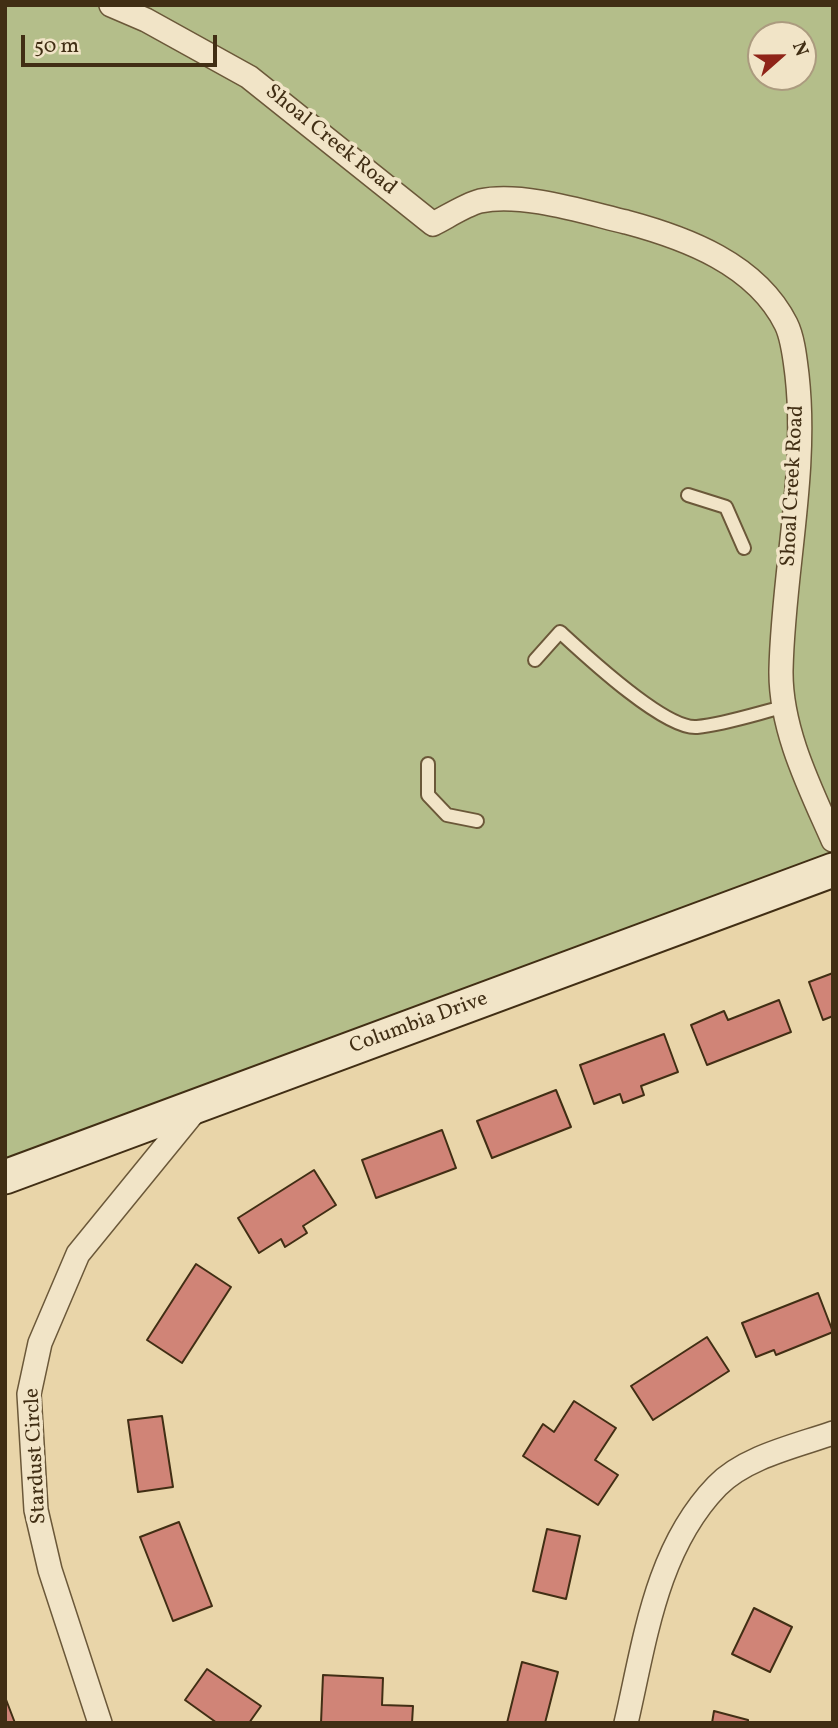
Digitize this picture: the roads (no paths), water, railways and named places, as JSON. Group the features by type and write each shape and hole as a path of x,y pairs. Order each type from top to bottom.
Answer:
{"main road":[{"name":"Columbia Drive","path":"5,1177 833,870"}],"street":[{"name":"Shoal Creek Road","path":"111,5 146,20 249,77 426,230 480,201 541,201 660,231 715,254 743,272 772,302 787,325 796,362 802,416 781,672 791,733 807,781 833,841"},
{"name":"Stardust Circle","path":"100,1723 50,1570 36,1510 29,1394 40,1343 78,1254 199,1106"},
{"path":"626,1723 658,1583 687,1528 718,1485 754,1461 833,1433"}],"lane":[{"path":"688,495 726,507 744,548"},
{"path":"535,660 560,632 616,681 665,717 694,728 787,706"},
{"path":"428,764 428,795 447,815 477,821"}]}
